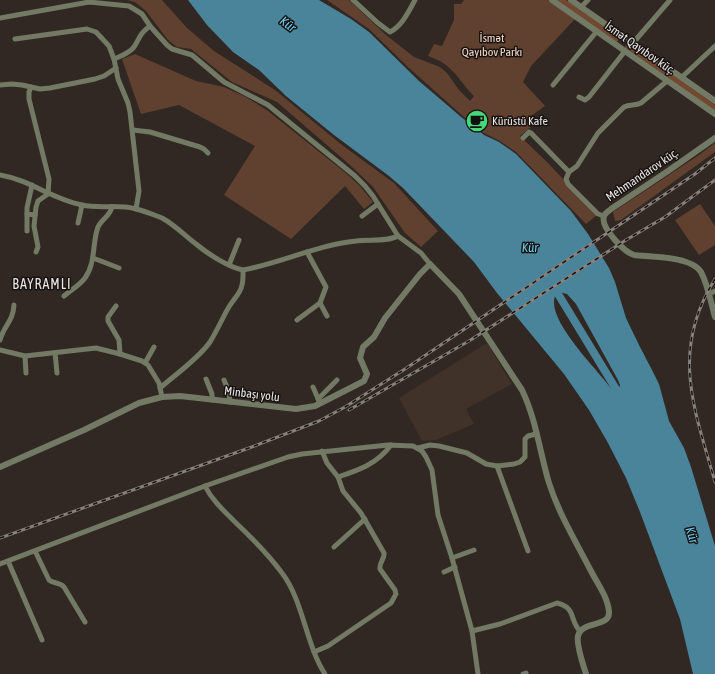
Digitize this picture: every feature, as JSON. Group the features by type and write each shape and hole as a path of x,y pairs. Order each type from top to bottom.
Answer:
{"street":[{"path":"353,0 390,32 409,13 415,0"},
{"name":"İsmət Qayıbov küç.","path":"552,0 715,114"},
{"name":"İsmət Qayıbov küç.","path":"571,0 715,101"},
{"path":"581,7 588,0"},
{"path":"579,97 585,100 589,98 630,41 670,0"},
{"path":"0,18 89,2 129,6 142,14 166,45 172,49 192,55 224,82 268,105 355,176 365,186 398,236 421,253 459,294 516,380 529,407 554,498 607,604 609,613 608,618 604,621 584,627 580,631 578,641 586,674"},
{"path":"114,59 130,51 134,47 139,36 150,26"},
{"path":"15,39 87,29 92,30 101,36 109,46 114,59 118,78 128,103 139,191 136,209"},
{"path":"553,85 597,31"},
{"path":"682,77 715,46"},
{"path":"0,85 22,84 31,88 50,88 95,79 104,76 116,68"},
{"path":"604,216 598,214 568,184 566,180 569,172 577,166 598,133 624,107 627,105 636,105 641,103 667,81"},
{"path":"31,88 29,92 29,99 49,180 48,194"},
{"path":"132,130 150,132 200,146 208,153"},
{"path":"524,138 529,132 531,133 569,172"},
{"name":"Mehmandarov küç.","path":"709,294 701,272 694,265 678,260 634,255 625,251 613,238 605,224 604,216 611,209 668,172 715,138"},
{"path":"0,175 19,179 48,194 82,205 136,209 161,218 174,226 196,245 235,269 243,270 350,241 370,239 390,240 398,236"},
{"path":"27,231 27,208 32,185"},
{"path":"36,252 38,247 34,226 35,215 38,201 48,194"},
{"path":"362,216 378,204"},
{"path":"78,223 82,205"},
{"path":"64,296 86,277 92,258 98,227 101,221 109,214 112,207"},
{"path":"27,214 35,215"},
{"path":"229,265 239,240"},
{"path":"297,320 320,303 326,289 326,286 307,252"},
{"path":"92,258 119,268"},
{"name":"Minbaşı yolu","path":"0,467 139,404 162,397 180,396 296,410 308,408 320,401 364,382 367,374 360,358 363,347 374,337 379,326 393,307 430,264"},
{"path":"160,388 209,343 220,325 226,311 241,291 243,270"},
{"path":"715,291 709,294 715,317"},
{"path":"320,303 327,316"},
{"path":"0,340 4,328 12,319 14,305"},
{"path":"116,306 108,317 108,321 119,340 120,354"},
{"path":"145,363 154,347"},
{"path":"0,350 25,356 96,348 138,359 145,363 154,373 162,397"},
{"path":"55,353 57,373"},
{"path":"25,356 26,373"},
{"path":"206,379 212,394 212,400"},
{"path":"224,380 229,392 230,402"},
{"path":"314,387 320,401 337,380"},
{"path":"0,564 206,486 288,457 302,454 391,445 404,445 418,448 430,444 467,453 486,464 497,466 520,462 525,458 525,439 528,436 536,434"},
{"path":"338,477 364,468 375,462 386,453 391,445"},
{"path":"418,448 426,457 432,470 438,515 455,568 472,631 478,674"},
{"path":"314,652 328,646 391,603 396,594 395,590 379,566 384,553 362,513 343,491 338,477 327,463 322,452"},
{"path":"497,466 528,551"},
{"path":"206,486 214,500 283,574 294,595 314,652 325,674"},
{"path":"334,547 365,519"},
{"path":"452,558 474,550"},
{"path":"35,551 49,580 61,584 64,587 85,622"},
{"path":"8,561 42,640"},
{"path":"444,572 455,568"},
{"path":"472,631 500,624 557,603 567,606 580,631"}],"shaded area":[{"path":"557,0 566,0 620,38 617,42"},
{"path":"628,43 715,105 715,111 625,47"},
{"path":"487,343 512,384 466,409 474,424 436,440 422,441 399,398"}],"green space":[{"path":"127,0 162,0 187,28 214,51 275,90 342,145 394,183 438,231 421,247 405,233 373,187 350,165 277,102 232,82 191,49 177,47 168,40 146,11 135,2"},
{"name":"İsmət Qayıbov Parkı","path":"327,0 349,0 386,35 414,57 440,67 447,73 459,90 470,101 474,96 452,70 436,59 428,56 434,44 442,46 454,20 454,4 461,4 464,0 548,0 575,19 531,66 523,82 545,106 525,120 531,127 520,136 548,163 597,215 586,224 516,152 473,125 409,68 369,29"},
{"path":"135,54 196,81 224,87 246,97 268,111 347,174 360,186 373,202 364,209 345,186 291,239 224,195 255,146 179,105 141,114 122,59"},
{"path":"715,143 715,152 621,220 615,221 613,212"},
{"path":"700,204 715,226 715,245 699,255 675,220"}],"water":[{"name":"Kür","path":"188,0 319,0 351,19 369,32 419,81 460,116 484,135 499,142 516,154 571,211 588,234 609,268 626,318 659,384 669,421 684,448 691,467 715,546 715,674 693,674 680,619 626,478 589,410 564,374 497,293 474,262 403,188 286,96 259,70 233,52 207,25","holes":["559,292 567,294 576,304 618,380 620,385 618,391 613,390 609,386 583,355 557,316 554,304 556,294"]}],"waterway":[{"name":"Kür","path":"552,284 622,399"}],"railway":[{"path":"0,538 249,448 319,421 345,407 405,369 695,174 715,158"},
{"path":"349,410 469,341 626,240 665,217 715,180"},
{"path":"715,279 701,305 693,331 690,355 690,380 694,404 715,482"}],"place":[{"name":"Kürüstü Kafe","path":"477,121"}],"district":[{"name":"BAYRAMLI","path":"42,284"}]}
